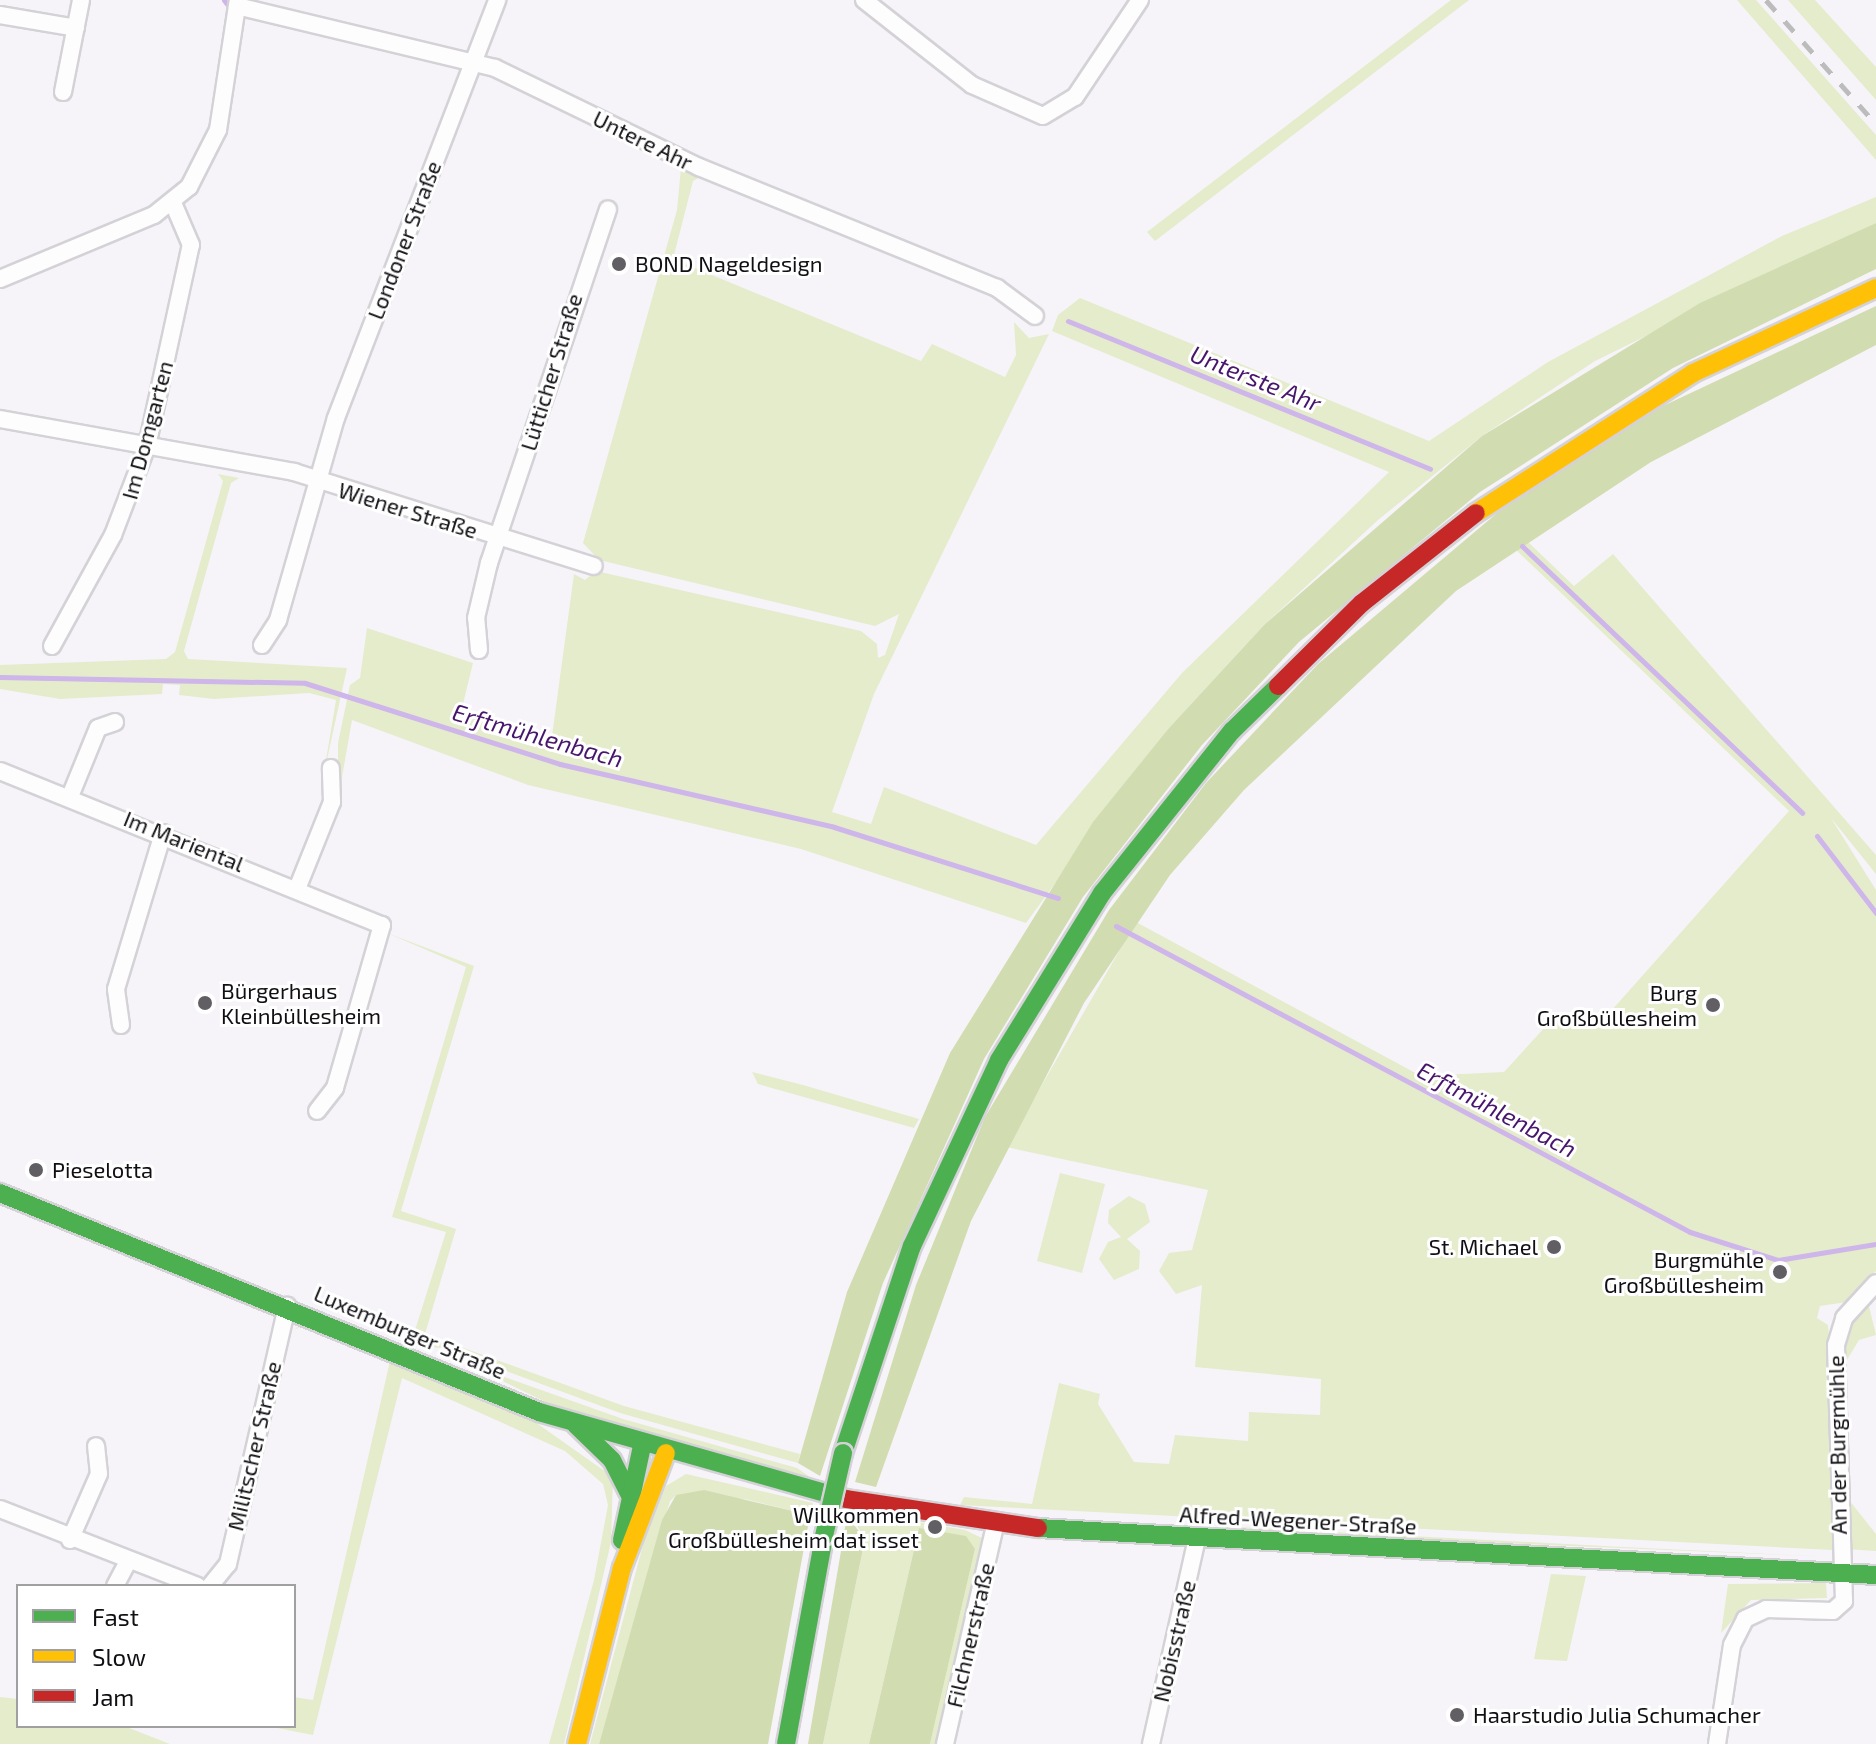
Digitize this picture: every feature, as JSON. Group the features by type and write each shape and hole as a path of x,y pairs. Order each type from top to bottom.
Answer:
{"main road":[{"path":"786,1744 824,1536 843,1453 912,1246 999,1060 1102,893 1232,731 1362,603 1518,480 1693,373 1876,288"},
{"name":"Luxemburger Straße","path":"0,1193 287,1306 576,1425 666,1453 809,1491"},
{"path":"576,1425 612,1460 629,1494"},
{"path":"622,1568 629,1494 642,1446"},
{"path":"577,1744 622,1568 666,1453"},
{"name":"Alfred-Wegener-Straße","path":"809,1491 995,1525 1876,1575"}],"street":[{"path":"63,92 81,0"},
{"name":"Londoner Straße","path":"317,480 497,0"},
{"path":"864,0 972,85 1043,116 1075,97 1140,0"},
{"path":"0,279 173,203 197,178 214,143 237,3"},
{"name":"Untere Ahr","path":"237,3 475,60 699,167 997,288 1035,316"},
{"path":"0,15 76,28"},
{"name":"Im Domgarten","path":"52,646 117,526 147,446 191,245 173,203"},
{"name":"Lütticher Straße","path":"499,537 608,210"},
{"name":"Wiener Straße","path":"0,419 317,480 594,566"},
{"name":"Wiener Straße","path":"262,645 278,620 317,480"},
{"name":"Wiener Straße","path":"479,650 476,618 499,537"},
{"path":"71,794 98,728 115,722"},
{"path":"297,889 332,802 331,768"},
{"name":"Im Mariental","path":"0,771 71,794 382,925 335,1088 317,1111"},
{"path":"121,1025 116,989 163,833"},
{"name":"An der Burgmühle","path":"1717,1744 1741,1623 1766,1609 1838,1609 1845,1592 1841,1573 1836,1345 1844,1318 1876,1283"},
{"name":"Militscher Straße","path":"217,1584 228,1564 287,1306"},
{"path":"70,1540 99,1474 96,1446"},
{"path":"0,1509 127,1563 191,1584"},
{"name":"Filchnerstraße","path":"945,1744 995,1525"},
{"name":"Nobisstraße","path":"1151,1744 1197,1538"},
{"path":"116,1584 127,1563"}],"green space":[{"path":"1451,0 1469,0 1155,241 1147,232"},
{"path":"1737,0 1756,0 1876,135 1876,160"},
{"path":"1788,0 1815,0 1876,67 1876,100"},
{"path":"681,168 700,177 693,181 673,259 921,361 932,344 1005,377 1016,355 1014,322 1029,338 1049,334 874,694 832,812 871,824 884,787 1036,845 1182,673 1389,472 1052,331 1058,315 1080,298 1429,441 1548,362 1782,236 1876,197 1876,223 1595,361 1482,436 1378,520 1265,624 1169,728 1026,923 801,849 528,785 352,720 338,800 338,743 350,685 360,678 367,628 473,663 461,712 545,740 552,736 574,574 585,580 596,571 861,631 877,644 878,658 885,655 899,614 875,626 599,560 583,543 677,210"},
{"path":"1876,223 1876,269 1673,368 1480,492 1299,642 1202,745 1083,897 984,1059 883,1283 820,1476 798,1463 847,1292 950,1053 1093,822 1169,728 1265,624 1482,436 1700,303"},
{"path":"1876,306 1876,345 1651,462 1456,591 1244,790 1170,875 1084,1003 971,1221 876,1487 855,1482 916,1285 985,1117 1109,910 1206,783 1318,664 1496,514 1646,414"},
{"path":"218,474 239,478 231,483 184,651 188,659 347,668 323,778 336,700 309,693 214,699 179,695 180,685 163,684 162,694 60,699 0,689 0,665 166,659 175,652 223,481"},
{"path":"1527,541 1574,586 1613,554 1876,855 1876,874 1831,818 1876,890 1876,1271 1847,1302 1820,1306 1817,1318 1828,1325 1830,1345 1832,1550 960,1505 964,1497 1032,1504 1059,1383 1100,1394 1098,1404 1134,1462 1169,1464 1175,1435 1248,1441 1249,1412 1320,1415 1321,1379 1195,1367 1202,1285 1176,1294 1159,1271 1169,1253 1192,1250 1208,1190 1006,1147 1136,922 1421,1076 1504,1072 1556,1015 1611,1011 1789,811 1515,549"},
{"path":"387,933 474,966 401,1211 456,1229 425,1334 624,1406 800,1454 798,1463 620,1413 444,1348 410,1346 446,1232 392,1217 466,967"},
{"path":"752,1072 919,1119 914,1128 758,1084"},
{"path":"1060,1173 1105,1184 1082,1273 1037,1261"},
{"path":"1129,1196 1145,1204 1150,1222 1127,1239 1140,1251 1139,1269 1114,1280 1099,1259 1108,1242 1121,1237 1108,1223 1109,1210"},
{"path":"1868,1302 1876,1335 1859,1340 1847,1360 1849,1500 1876,1534 1876,1551 1844,1549 1839,1361 1848,1325"},
{"path":"305,1321 528,1417 613,1477 611,1542 564,1744 549,1744 594,1580 608,1505 603,1484 565,1451 402,1378 313,1735 277,1728 296,1728 296,1697 313,1700 390,1361 304,1325 294,1330"},
{"path":"465,1363 623,1419 797,1468 810,1477 562,1410"},
{"path":"686,1474 813,1503 810,1515 745,1499 676,1495 670,1501 599,1744 590,1744 644,1541 666,1486"},
{"path":"704,1490 810,1515 768,1744 599,1744 662,1520 676,1495"},
{"path":"848,1510 965,1530 986,1540 941,1744 930,1744 975,1549 919,1528 869,1744 823,1744 865,1539"},
{"path":"847,1516 865,1539 823,1744 808,1744"},
{"path":"1219,1526 1623,1547 1830,1557 1219,1531"},
{"path":"919,1528 966,1536 975,1549 930,1744 869,1744"},
{"path":"1551,1574 1586,1576 1567,1661 1534,1659"},
{"path":"1826,1583 1827,1598 1751,1600 1721,1633 1728,1584"},
{"path":"0,1697 16,1699 16,1728 129,1728 170,1744 0,1744"}],"waterway":[{"name":"Unterste Ahr","path":"224,0 227,4"},
{"name":"Unterste Ahr","path":"1068,321 1430,469"},
{"name":"Unterste Ahr","path":"1522,546 1802,813"},
{"name":"Erftmühlenbach","path":"0,677 305,683 560,764 834,827 1058,898"},
{"name":"Unterste Ahr","path":"1817,836 1876,913"},
{"name":"Erftmühlenbach","path":"1116,926 1690,1232 1778,1260 1876,1244"}],"railway":[{"path":"1766,0 1876,124"}],"traffic: fast":[{"path":"843,1453 912,1246 999,1060 1102,893 1232,731 1278,686"},
{"path":"0,1193 539,1412 846,1499"},
{"path":"576,1425 612,1460 629,1494"},
{"path":"622,1540 642,1446"},
{"path":"824,1536 843,1453"},
{"path":"1038,1528 1876,1575"},
{"path":"786,1744 824,1536"}],"traffic: slow":[{"path":"1476,513 1693,373 1876,288"},
{"path":"577,1744 622,1568 666,1453"}],"traffic: jam":[{"path":"1278,686 1362,603 1476,513"},
{"path":"846,1499 1038,1528"}],"place":[{"name":"BOND Nageldesign","path":"619,264"},
{"name":"Bürgerhaus Kleinbüllesheim","path":"205,1003"},
{"name":"Burg Großbüllesheim","path":"1713,1005"},
{"name":"Pieselotta","path":"36,1170"},
{"name":"St. Michael","path":"1554,1247"},
{"name":"Burgmühle Großbüllesheim","path":"1780,1272"},
{"name":"Willkommen Großbüllesheim dat isset","path":"935,1527"},
{"name":"Haarstudio Julia Schumacher","path":"1457,1715"}]}
